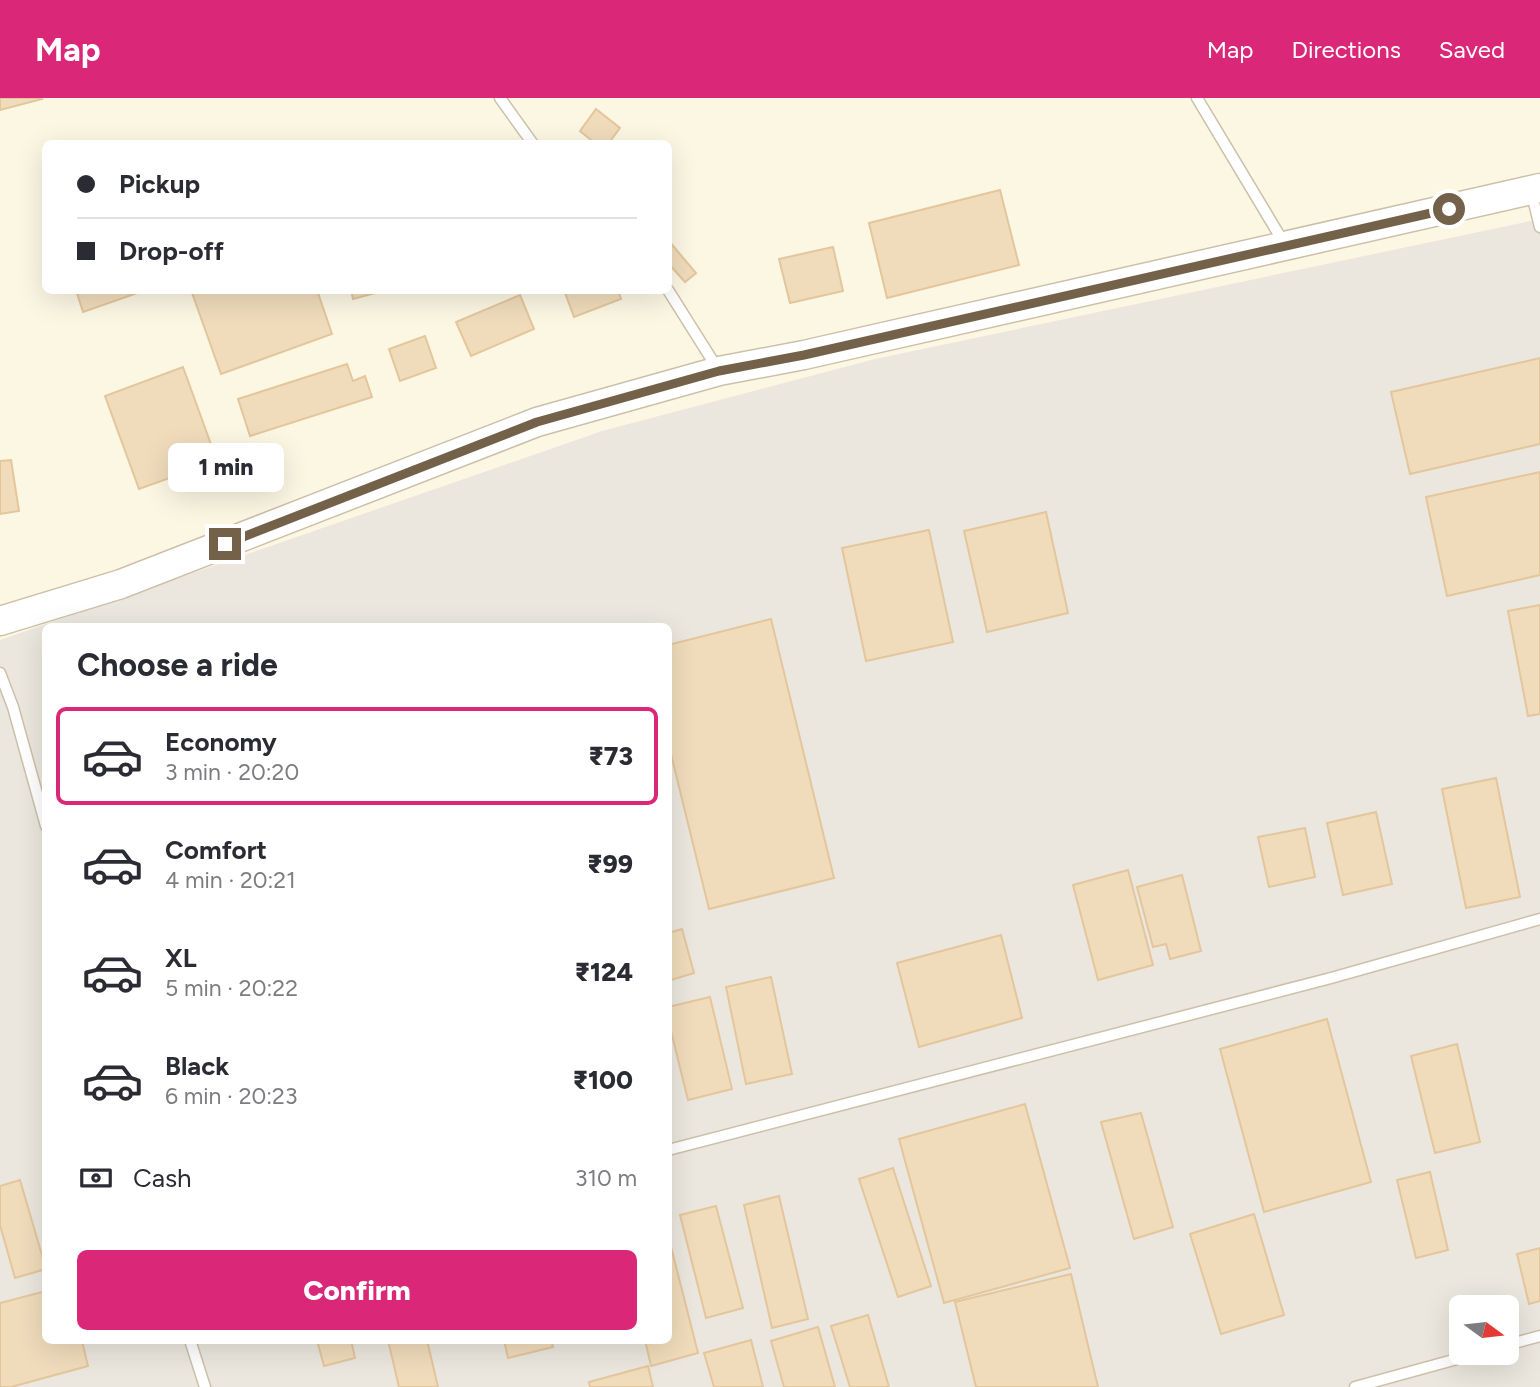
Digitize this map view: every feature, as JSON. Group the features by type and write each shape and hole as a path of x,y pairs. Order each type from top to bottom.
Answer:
{"street":[{"path":"0,621 121,584 537,422 719,371 804,355 1535,190"}],"lane":[{"path":"500,98 530,140"},
{"path":"1197,98 1286,246"},
{"path":"1535,190 1540,227"},
{"path":"671,294 719,371"},
{"path":"0,673 13,706 42,811"},
{"path":"672,1149 1318,981 1540,919"},
{"path":"1519,1342 1540,1336"},
{"path":"191,1344 205,1387"},
{"path":"1355,1387 1449,1361"}],"shaded area":[{"path":"1540,219 1540,1387 0,1387 0,640 42,625 42,1344 672,1344 672,623 49,623 602,431 875,359"}],"building":[{"path":"0,98 41,98 42,99 0,110"},
{"path":"596,109 620,128 611,140 591,140 580,131"},
{"path":"1000,190 1019,265 887,298 869,223"},
{"path":"672,245 696,273 685,282 672,267"},
{"path":"833,247 843,291 790,303 779,259"},
{"path":"77,294 134,294 83,312"},
{"path":"192,294 318,294 332,334 221,374"},
{"path":"352,294 371,294 353,299"},
{"path":"565,294 619,294 621,299 574,317"},
{"path":"520,295 534,329 471,356 456,322"},
{"path":"425,336 436,368 400,381 389,349"},
{"path":"1540,358 1540,444 1410,474 1391,392"},
{"path":"347,364 353,381 365,376 372,397 250,436 238,399"},
{"path":"183,367 217,461 139,489 105,396"},
{"path":"11,460 19,511 0,514 0,461"},
{"path":"1540,472 1540,575 1447,596 1426,497"},
{"path":"1046,512 1068,613 987,632 964,531"},
{"path":"929,530 953,642 866,661 842,548"},
{"path":"1540,605 1540,714 1528,716 1508,611"},
{"path":"771,619 834,878 709,909 672,758 672,644"},
{"path":"1496,778 1520,897 1466,908 1442,789"},
{"path":"1376,812 1392,884 1343,895 1327,823"},
{"path":"1305,828 1315,877 1269,887 1258,837"},
{"path":"1128,870 1153,965 1098,980 1073,885"},
{"path":"1182,875 1201,951 1170,959 1166,944 1153,947 1137,887"},
{"path":"682,929 694,973 672,980 672,932"},
{"path":"1001,935 1022,1018 919,1047 897,963"},
{"path":"771,977 792,1074 746,1084 726,987"},
{"path":"710,997 732,1089 688,1100 672,1035 672,1006"},
{"path":"1327,1019 1371,1182 1264,1212 1220,1049"},
{"path":"1457,1044 1480,1142 1435,1153 1411,1056"},
{"path":"1025,1104 1070,1268 944,1303 899,1139"},
{"path":"1141,1113 1173,1227 1134,1239 1101,1122"},
{"path":"893,1168 931,1286 898,1297 859,1179"},
{"path":"1430,1172 1448,1250 1416,1258 1397,1180"},
{"path":"20,1180 42,1255 42,1270 15,1278 0,1225 0,1186"},
{"path":"779,1196 808,1319 772,1328 744,1205"},
{"path":"716,1206 743,1308 706,1318 680,1215"},
{"path":"1254,1214 1284,1315 1221,1334 1190,1234"},
{"path":"1540,1248 1540,1301 1529,1304 1517,1254"},
{"path":"672,1251 698,1353 651,1366 646,1344 672,1344"},
{"path":"1071,1274 1098,1387 976,1387 955,1302"},
{"path":"42,1292 42,1344 83,1344 88,1366 11,1387 0,1387 0,1303"},
{"path":"868,1315 889,1387 850,1387 831,1326"},
{"path":"818,1327 835,1387 784,1387 771,1341"},
{"path":"751,1340 763,1387 714,1387 704,1353"},
{"path":"318,1344 352,1344 355,1358 324,1366"},
{"path":"389,1344 428,1344 438,1387 399,1387"},
{"path":"505,1344 552,1344 553,1347 508,1358"},
{"path":"648,1366 653,1387 590,1387 589,1382"}],"route":[{"path":"225,544 537,422 719,371 804,355 1449,209"}]}
